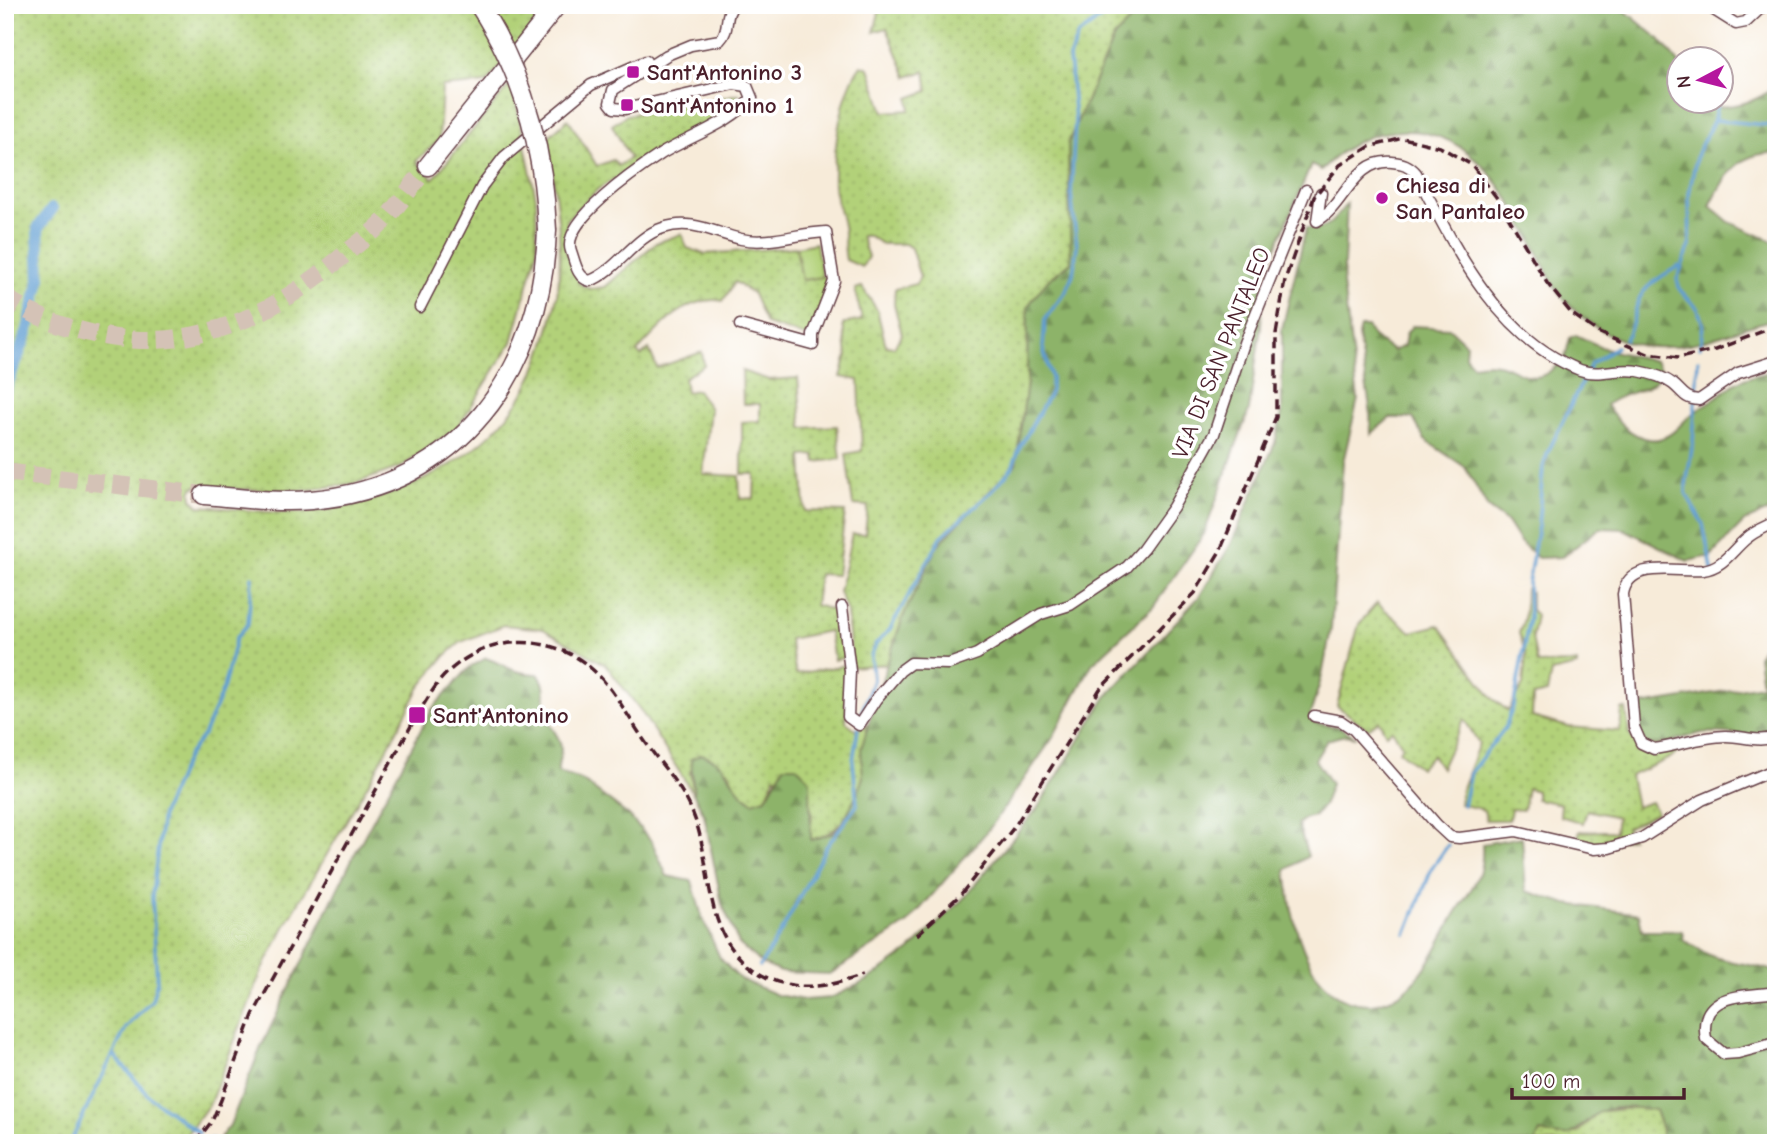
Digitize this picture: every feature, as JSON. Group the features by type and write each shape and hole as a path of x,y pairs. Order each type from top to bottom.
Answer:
{"highway":[{"path":"204,495 272,501 330,497 392,480 445,450 486,410 523,352 541,296 547,230 544,180 527,106 508,58 479,5"},
{"path":"428,166 551,12 567,5"}],"street":[{"path":"734,5 728,12 726,33 720,40 691,45 652,63 613,90 610,103 614,108 625,109 734,84 747,86 752,98 736,111 661,154 611,191 570,234 569,246 579,275 590,281 603,275 650,233 664,227 706,226 741,239 778,239 826,232 834,281 813,335 813,345 740,325"},
{"path":"1706,5 1736,24 1746,22 1764,5"},
{"path":"420,307 482,186 504,157 592,85 645,61 652,63"},
{"path":"1321,193 1317,221 1366,169 1383,162 1408,165 1416,173 1454,248 1503,312 1545,350 1582,370 1636,370 1667,380 1687,398 1699,400 1738,373 1776,361"},
{"name":"VIA DI SAN PANTALEO","path":"842,607 850,671 848,717 859,725 884,690 911,663 949,664 976,654 1041,614 1070,605 1127,567 1173,507 1214,434 1227,402 1244,343 1307,190"},
{"path":"1776,522 1756,531 1726,561 1713,568 1640,572 1628,579 1623,594 1634,727 1642,743 1654,749 1690,739 1728,736 1755,741 1776,737"},
{"path":"1314,716 1340,721 1354,730 1437,825 1450,836 1459,838 1517,831 1594,849 1609,848 1642,838 1702,800 1776,769"},
{"path":"1776,992 1743,993 1720,1003 1704,1018 1703,1027 1706,1039 1724,1054 1738,1054 1776,1042"}],"green space":[{"path":"5,5 550,5 487,83 442,87 439,140 416,161 433,179 512,82 536,198 537,252 512,342 458,427 401,467 356,483 306,490 208,489 196,486 191,491 192,498 199,506 283,513 337,508 393,493 446,468 470,452 492,433 519,401 534,372 550,326 557,295 560,256 548,137 568,119 597,166 613,160 618,166 630,158 612,125 627,115 739,94 737,105 598,189 567,219 566,252 580,284 590,289 605,287 656,243 682,234 687,248 705,254 796,247 802,280 829,276 828,292 808,337 766,324 753,294 735,282 723,301 698,302 675,314 637,352 641,356 649,349 657,368 702,352 704,365 684,378 686,392 697,390 710,409 703,474 739,476 740,499 754,498 755,474 742,474 742,422 760,421 760,404 743,404 742,371 769,380 798,378 802,428 837,426 841,459 816,462 815,455 802,456 805,511 845,512 837,575 819,574 815,605 839,612 846,657 834,660 829,631 789,639 796,674 847,665 846,722 857,730 868,724 862,785 853,806 839,825 810,840 812,811 775,776 766,798 753,802 736,789 728,770 690,771 694,795 641,711 606,665 543,629 504,625 461,642 445,656 420,687 375,772 289,919 261,973 210,1103 181,1142 5,1143"},
{"path":"881,5 1146,5 1114,37 1068,143 1071,262 1047,281 1028,306 1027,383 1016,464 937,546 903,617 887,664 852,667 847,612 839,592 852,534 865,534 868,506 853,505 846,454 862,451 859,380 841,377 847,355 843,324 862,320 855,289 862,287 877,310 886,346 894,347 902,334 894,304 895,289 916,284 920,277 911,248 905,244 882,244 869,236 861,236 868,257 862,267 846,260 843,227 835,191 835,156 843,106 861,65 869,68 884,112 910,110 909,98 928,91 925,71 907,77 887,28 874,32"},
{"path":"1146,5 1618,5 1666,47 1666,116 1736,116 1736,105 1752,101 1776,84 1776,153 1752,156 1742,161 1727,175 1710,206 1729,222 1776,243 1776,319 1684,345 1665,347 1627,342 1608,334 1565,301 1501,188 1469,154 1450,141 1429,134 1391,132 1358,142 1321,170 1311,165 1263,278 1261,326 1249,410 1204,534 1153,607 1092,664 1052,739 990,828 908,923 830,974 781,972 762,964 739,944 722,904 704,814 694,795 691,759 701,754 719,763 739,790 753,802 766,798 784,766 796,766 810,780 811,840 832,833 842,824 863,777 861,749 903,617 937,546 1016,464 1027,383 1028,306 1047,281 1071,262 1068,143 1114,37"},
{"path":"1347,203 1343,284 1358,399 1343,462 1331,629 1322,676 1310,715 1315,723 1339,727 1356,737 1345,735 1327,740 1315,760 1331,784 1324,804 1315,816 1298,824 1308,856 1286,870 1292,912 1306,956 1317,976 1331,991 1349,1001 1371,1004 1394,997 1409,987 1425,968 1474,885 1481,867 1482,844 1522,837 1526,891 1567,904 1639,914 1642,931 1682,931 1684,941 1710,956 1776,972 1776,1143 1661,1143 1662,1130 1655,1110 1625,1107 1602,1111 1566,1136 1540,1132 1535,1143 216,1143 230,1125 261,1047 353,857 432,709 469,668 486,658 515,671 538,674 544,685 545,713 561,745 558,772 583,781 629,816 652,842 667,876 692,881 702,917 720,958 740,979 777,995 804,1000 831,998 868,980 910,950 964,898 1037,809 1106,697 1199,597 1231,544 1275,443 1282,413 1282,329 1306,228 1326,226"},
{"path":"816,243 822,277 802,280 796,247"},
{"path":"1412,326 1449,328 1466,344 1465,356 1473,365 1494,363 1534,377 1542,376 1564,362 1570,338 1576,335 1608,350 1655,361 1662,371 1657,379 1644,389 1621,396 1606,405 1624,426 1640,437 1649,439 1671,434 1691,415 1740,381 1776,371 1776,508 1745,521 1711,556 1688,561 1624,529 1600,528 1562,557 1538,558 1520,542 1507,522 1488,508 1465,467 1425,440 1413,418 1390,418 1371,434 1370,407 1358,336 1360,327 1367,327 1373,337 1393,351 1404,346 1406,334"},
{"path":"1526,589 1531,592 1531,610 1536,615 1532,637 1537,664 1577,663 1577,666 1551,672 1547,693 1533,696 1532,717 1569,727 1620,731 1622,709 1626,709 1629,734 1637,745 1689,743 1670,758 1630,776 1636,807 1651,802 1657,813 1626,828 1631,838 1597,846 1577,840 1580,831 1615,832 1617,817 1587,810 1583,823 1560,816 1561,804 1536,799 1536,791 1527,788 1523,810 1511,809 1509,820 1486,820 1484,810 1460,804 1461,791 1479,743 1464,719 1441,768 1432,755 1420,768 1399,751 1402,745 1392,730 1386,734 1379,721 1368,729 1337,706 1359,624 1377,603 1411,632 1439,625 1492,698 1508,711 1523,685 1526,655 1519,633 1524,619"},
{"path":"1776,626 1776,708 1772,733 1702,733 1657,744 1641,739 1636,726 1635,706 1762,685 1758,656"},
{"path":"1640,1107 1655,1110 1662,1130 1661,1143 1535,1143 1540,1132 1577,1133 1598,1112"}],"waterway":[{"path":"860,717 873,680 871,656 876,644 890,629 941,537 991,492 1012,468 1020,447 1051,391 1051,377 1043,348 1045,319 1066,291 1073,274 1077,246 1071,194 1075,119 1069,58 1078,35 1104,16 1106,5"},
{"path":"1700,347 1703,325 1698,309 1680,290 1677,279 1690,245 1689,194 1697,153 1715,116"},
{"path":"1715,120 1776,126"},
{"path":"5,390 27,333 40,280 38,228 52,209"},
{"path":"1625,339 1641,296 1655,281 1679,266"},
{"path":"1463,805 1470,773 1505,728 1514,704 1529,618 1528,583 1538,526 1543,467 1548,452 1591,364 1616,347"},
{"path":"1698,360 1693,442 1686,493 1703,524 1713,574"},
{"path":"70,1143 126,1028 152,1000 157,981 152,896 162,814 188,755 204,734 223,689 236,638 248,624 252,577"},
{"path":"760,966 826,847 857,805 853,761 858,728"},
{"path":"1406,934 1432,868 1448,845"},
{"path":"114,1055 150,1097 199,1133"},
{"path":"211,1139 220,1143"}],"tunnel":[{"path":"5,297 53,322 104,336 138,340 171,339 233,324 290,295 365,238 396,207 428,166"},
{"path":"5,472 204,495"}],"railway":[{"path":"917,935 961,894 1015,826 1100,689 1195,593 1220,551 1276,417 1276,334 1285,280 1314,197 1340,165 1369,147 1403,138 1440,147 1472,165 1499,201 1547,283 1571,313 1599,333 1648,354 1679,358 1715,350 1776,326"},
{"path":"195,1143 212,1121 253,1015 417,715 448,672 464,659 501,645 520,642 559,649 593,670 608,686 689,805 699,832 714,908 728,943 740,958 768,978 798,986 831,984 863,975"}],"place":[{"name":"Sant'Antonino 3","path":"633,72"},
{"name":"Sant'Antonino 1","path":"627,105"},
{"name":"Chiesa di San Pantaleo","path":"1382,198"},
{"name":"Sant'Antonino","path":"417,715"}]}
